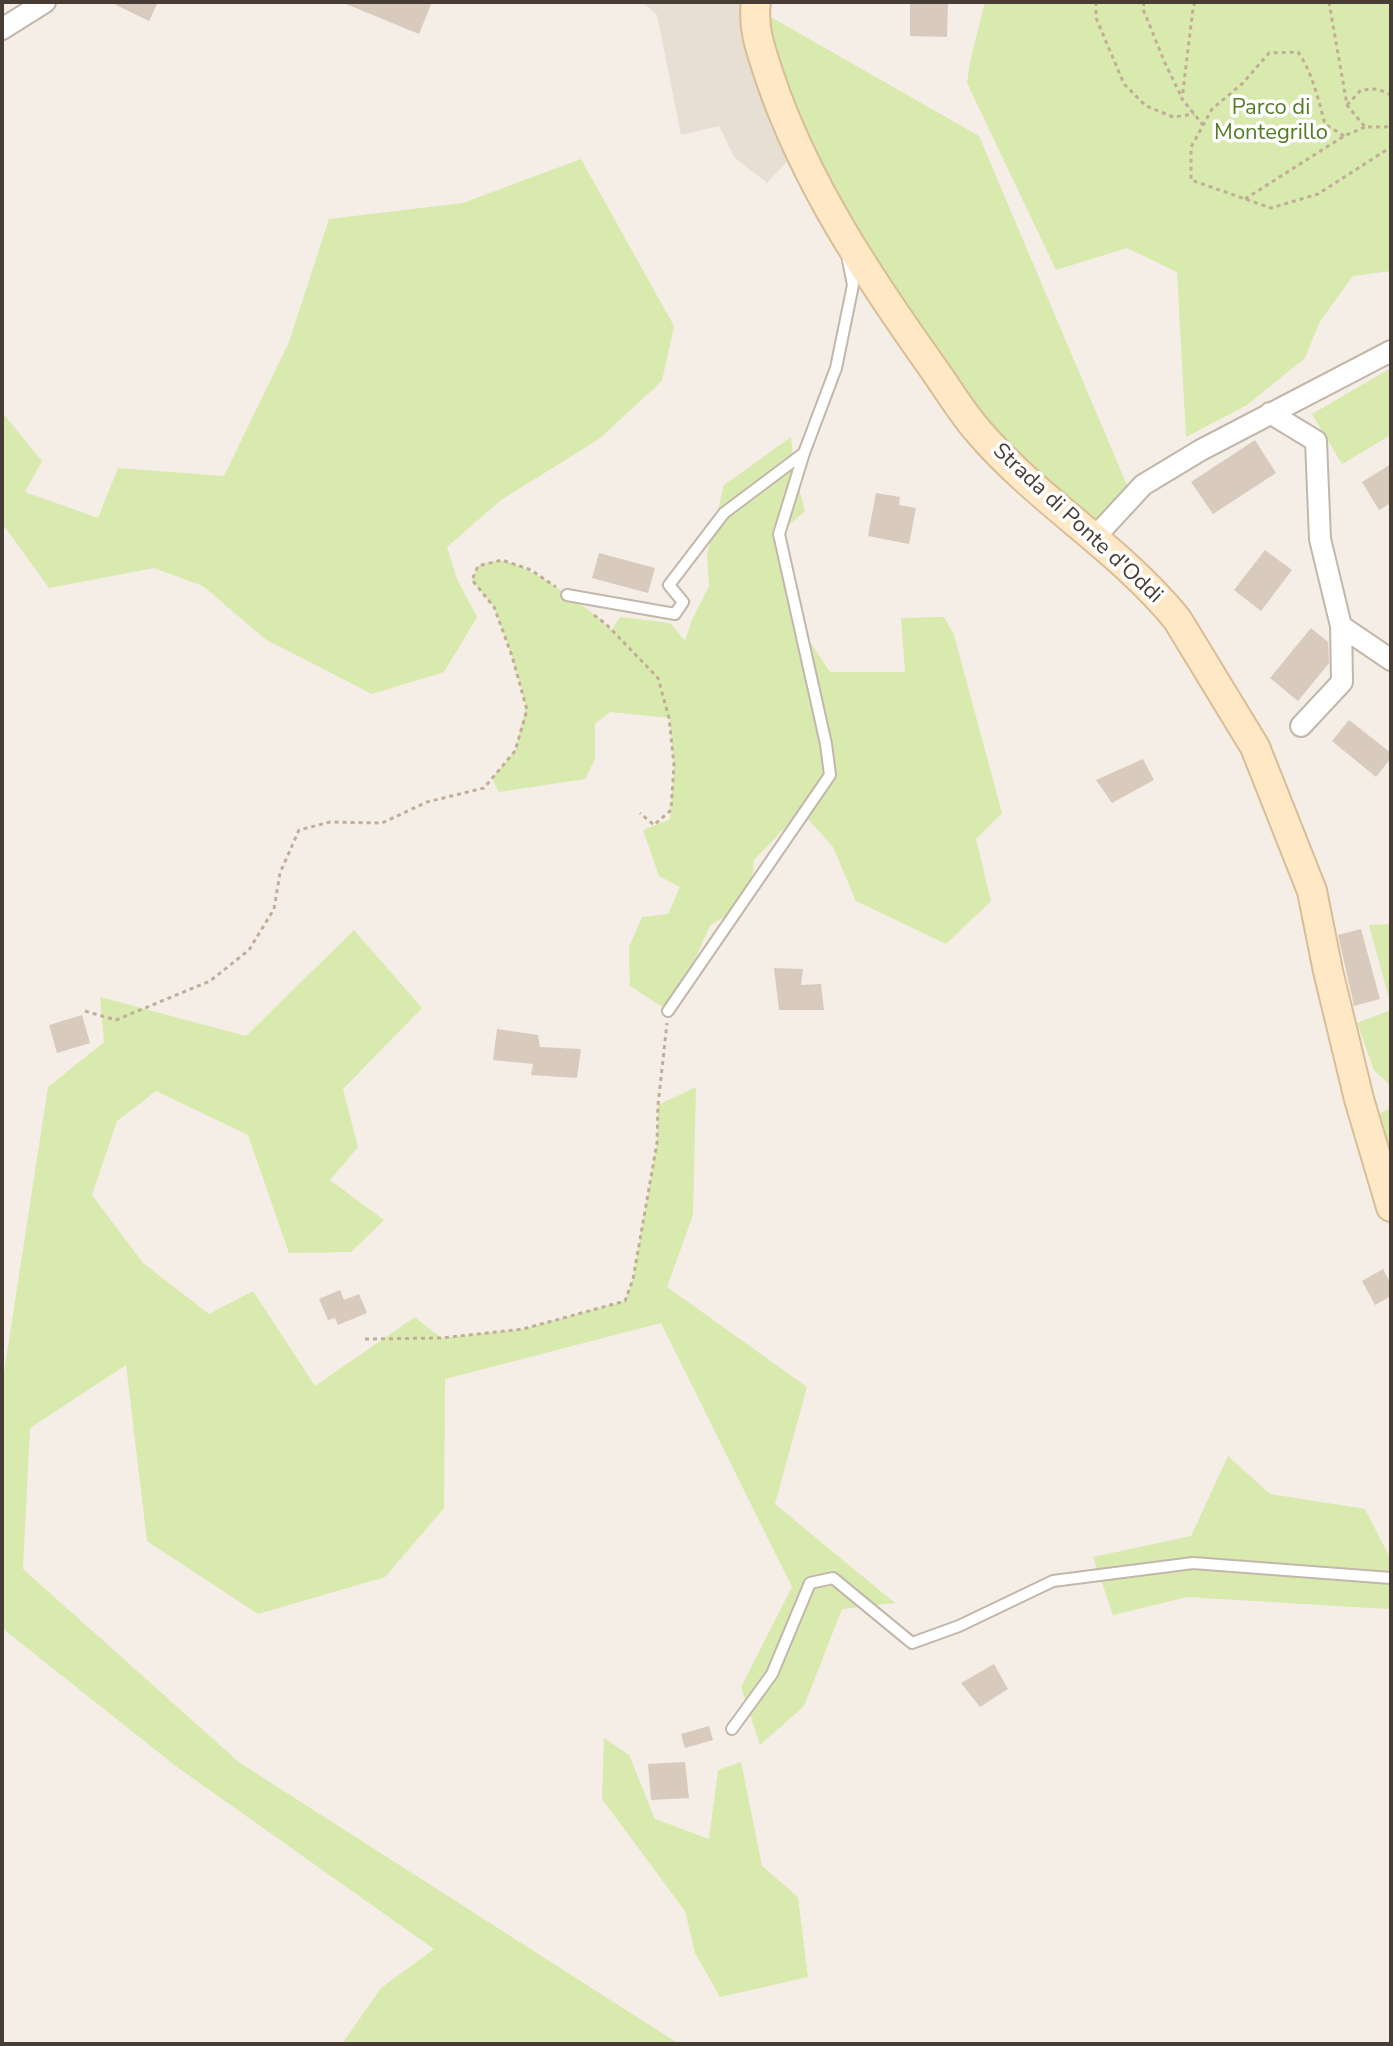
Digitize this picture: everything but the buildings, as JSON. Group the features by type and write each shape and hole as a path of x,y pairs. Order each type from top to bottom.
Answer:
{"street":[{"path":"2,29 45,2"},
{"name":"Strada di Ponte d'Oddi","path":"756,2 758,41 778,102 843,234 894,314 978,431 1016,471 1094,538 1161,600 1177,619 1255,747 1312,891 1359,1099 1391,1207"},
{"path":"1094,538 1143,485 1201,450 1391,351"},
{"path":"1270,413 1316,441 1320,539 1341,626 1342,682 1301,726"},
{"path":"1341,626 1391,660"}],"lane":[{"path":"668,1011 830,775 826,744 779,534 804,453 836,368 853,285 843,234"},
{"path":"567,595 675,614 683,602 669,585 724,513 804,453"},
{"path":"732,1729 772,1674 810,1583 833,1578 912,1643 959,1626 1053,1581 1193,1563 1391,1578"}],"path":[{"path":"1096,2 1096,18 1124,84 1146,106 1173,117 1194,114"},
{"path":"1144,2 1143,9 1182,99 1203,125"},
{"path":"1182,99 1195,2"},
{"path":"1329,2 1347,105 1365,127"},
{"path":"1344,136 1325,124 1307,65 1298,52 1269,53 1243,83 1212,109 1191,147 1191,180 1271,208 1318,194 1391,147"},
{"path":"1347,105 1361,90 1378,89 1391,95"},
{"path":"1245,199 1344,136 1365,127 1386,127 1391,123"},
{"path":"85,1011 116,1020 210,981 249,950 274,909 280,873 299,830 330,822 382,823 427,802 484,788 515,751 527,710 494,607 472,580 478,566 502,560 531,570 606,624 658,678 669,718 674,765 671,810 654,825 640,813"},
{"path":"365,1339 441,1338 523,1329 625,1301 633,1279 657,1143 668,1011"}],"shaded area":[{"path":"642,2 756,2 799,149 767,183 734,157 719,126 681,135 657,15"}],"green space":[{"name":"Parco di Montegrillo","path":"985,2 1391,2 1391,271 1353,276 1320,321 1305,358 1247,405 1186,437 1177,272 1127,248 1056,270 967,83"},
{"path":"755,8 979,136 1132,497 1094,538 1016,471 843,234"},
{"path":"581,159 674,326 662,381 599,439 501,500 447,547 457,579 477,617 444,672 372,694 265,639 203,586 154,568 49,588 5,527 2,531 2,412 42,461 25,492 98,518 118,468 224,476 289,342 329,219 463,203"},
{"path":"1391,368 1391,435 1342,464 1312,414"},
{"path":"791,437 794,468 805,511 779,534 800,627 830,672 905,672 901,618 944,617 954,635 1002,813 976,839 991,901 946,944 856,901 833,847 801,811 754,860 749,904 710,925 686,980 684,999 661,1006 630,986 629,947 642,917 668,914 680,887 659,876 643,830 670,819 674,765 669,718 610,712 595,724 595,759 585,779 499,792 492,778 515,751 526,706 494,607 472,580 478,566 499,561 513,564 559,589 612,630 620,617 670,623 685,641 709,586 707,555 724,485"},
{"path":"1391,924 1391,1006 1369,925"},
{"path":"354,930 422,1008 343,1089 358,1147 330,1180 384,1220 351,1252 289,1253 248,1135 156,1091 117,1121 92,1195 143,1263 209,1314 253,1291 315,1386 415,1317 441,1338 523,1329 625,1301 633,1279 657,1143 658,1105 696,1087 693,1215 667,1287 807,1387 775,1504 895,1603 842,1609 804,1706 760,1745 741,1687 792,1587 661,1323 445,1379 444,1508 385,1577 258,1614 147,1541 126,1365 30,1428 23,1569 240,1763 679,2044 342,2044 381,1988 434,1949 177,1767 2,1628 2,1386 48,1087 104,1042 100,997 246,1036"},
{"path":"1391,1010 1391,1086 1374,1070 1357,1023"},
{"path":"1388,1109 1391,1112 1391,1166 1374,1117"},
{"path":"1228,1456 1270,1494 1365,1509 1391,1560 1391,1602 1388,1609 1187,1597 1113,1615 1093,1557 1191,1536"},
{"path":"604,1738 629,1755 655,1819 709,1839 718,1770 741,1762 762,1866 798,1897 808,1977 720,1997 695,1953 685,1911 602,1799"}]}
